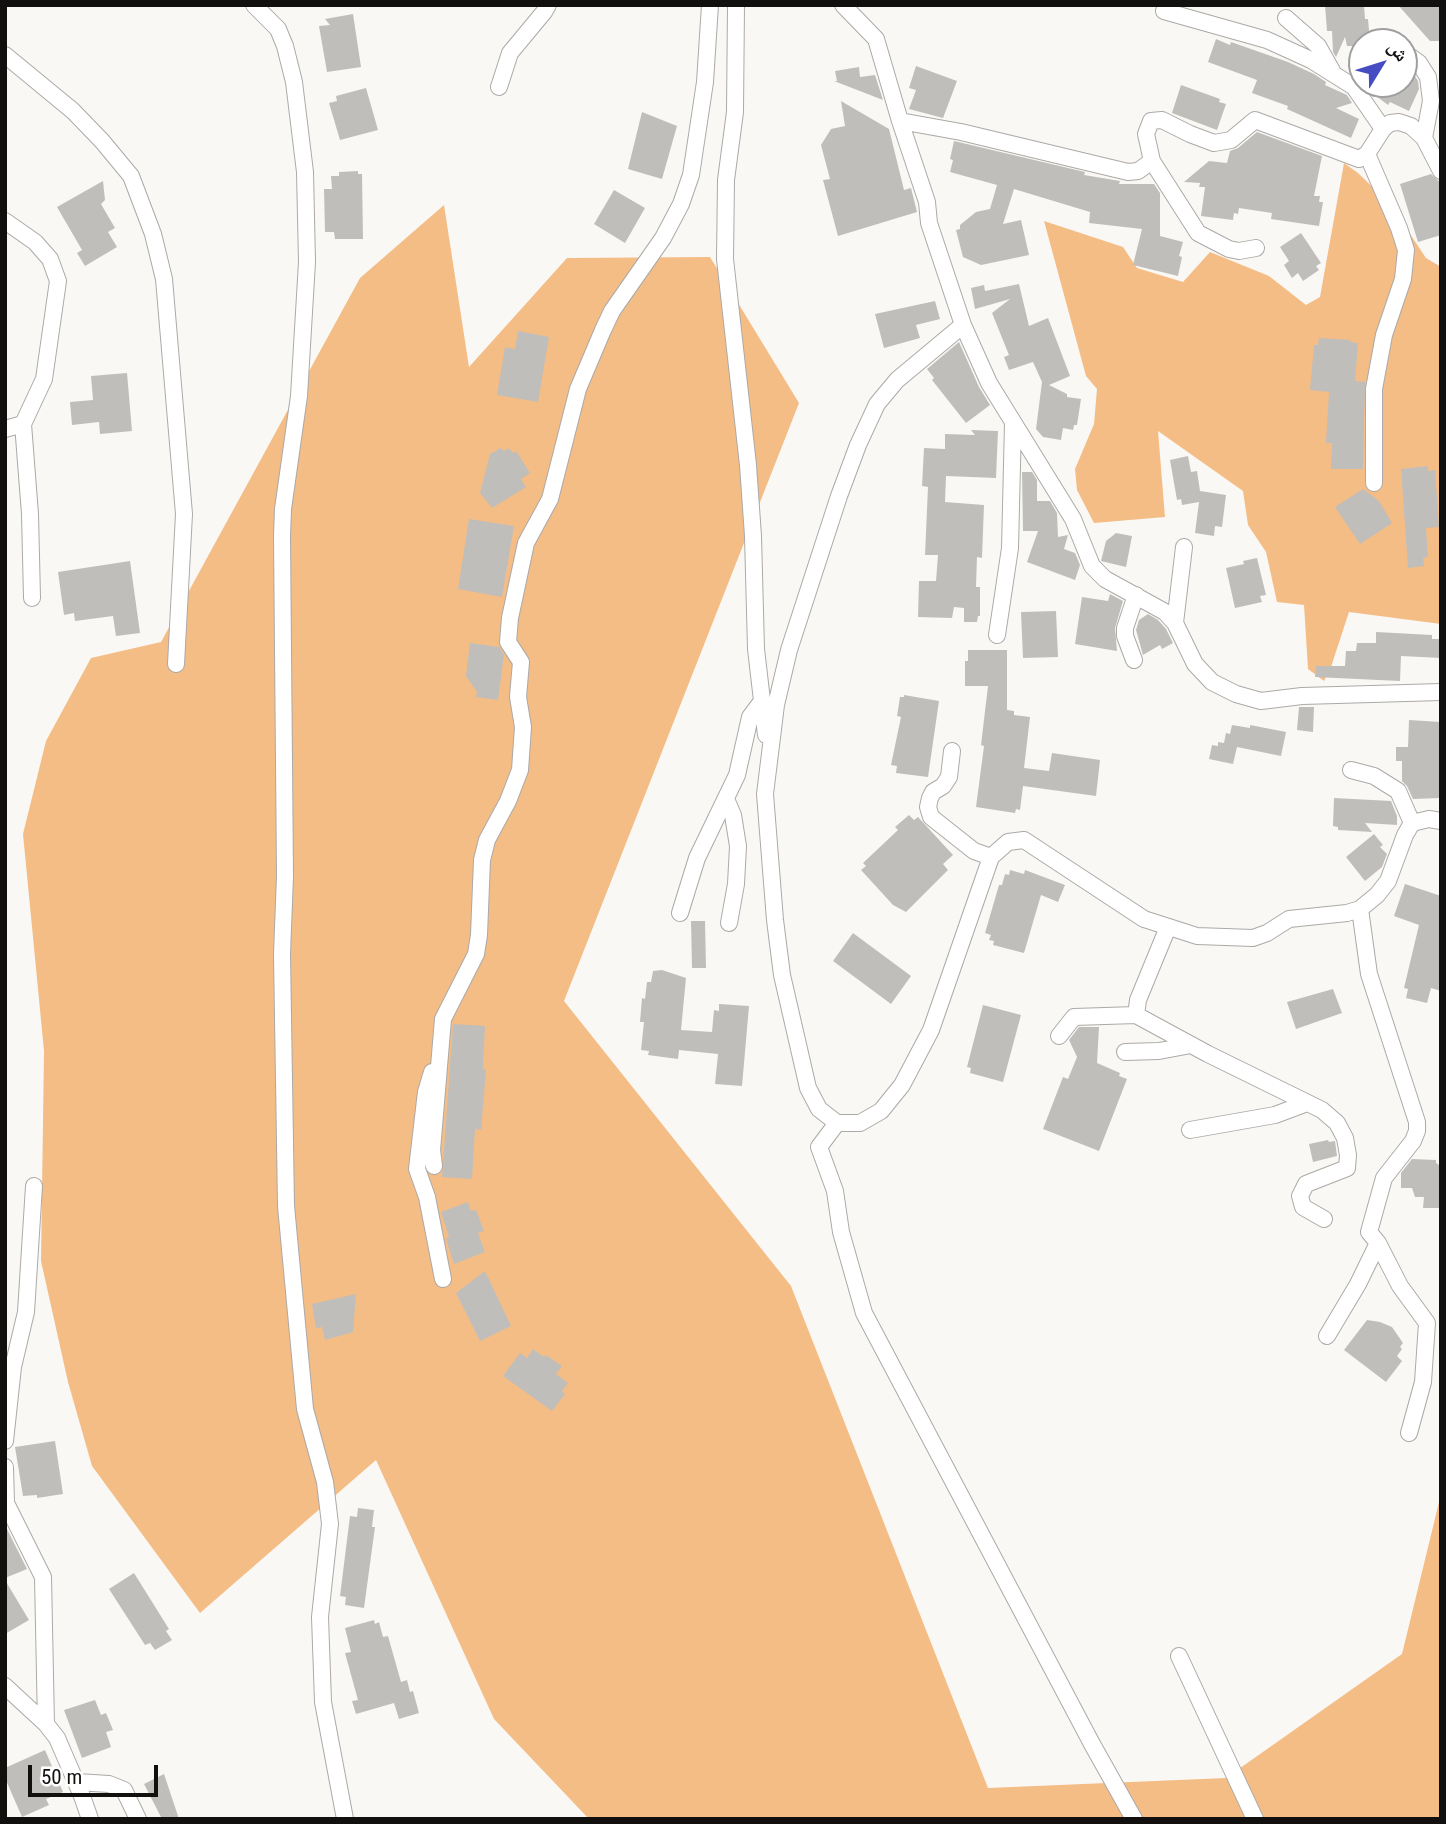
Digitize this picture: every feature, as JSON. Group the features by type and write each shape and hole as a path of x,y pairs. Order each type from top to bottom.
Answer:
{"street":[{"path":"254,5 278,29 285,46 293,82 304,172 307,262 300,382 282,536 285,876 282,954 286,1206 305,1409 325,1482 330,1524 320,1617 323,1702 345,1819"},
{"path":"499,87 510,52 548,5"},
{"path":"434,1166 432,1150 443,1019 476,954 482,860 487,840 508,801 520,769 523,727 518,697 520,663 508,642 510,618 526,543 551,499 578,389 603,330 612,311 663,238 681,204 691,175 705,82 710,5"},
{"path":"736,5 735,112 726,180 725,259 749,477 756,649 768,758"},
{"path":"843,5 876,39 927,202 929,223 963,326 989,383 1073,519 1092,566 1105,579 1165,612 1175,623 1195,664 1212,682 1236,694 1261,701 1302,696 1441,692"},
{"path":"1164,11 1267,40 1311,60 1354,87 1383,129"},
{"path":"1286,18 1318,46 1333,73"},
{"path":"5,55 73,111 131,176 153,234 164,279 184,514 176,664"},
{"path":"1418,62 1428,77 1431,101 1423,138"},
{"path":"1256,248 1240,251 1229,249 1198,233 1152,161 1146,134 1151,121 1162,120 1190,135 1214,143 1231,140 1255,120 1359,159 1367,154 1383,129 1390,123 1399,122 1411,126 1423,138 1441,171"},
{"path":"900,121 961,132 1128,172 1138,171 1152,161"},
{"path":"1367,154 1406,250 1403,279 1384,335 1374,389 1374,483"},
{"path":"5,220 35,242 50,259 58,281 44,379 23,424 30,514 32,598"},
{"path":"963,326 897,380 877,404 839,496 789,650 776,705 765,794 775,920 782,975 808,1088 819,1109 837,1123 860,1123 881,1111 902,1085 931,1030 991,857 1008,842 1024,840 1144,919 1198,936 1253,938 1267,933 1289,919 1347,913 1360,909 1377,895 1388,881 1412,823 1429,819 1441,821"},
{"path":"997,635 1010,548 1013,423"},
{"path":"5,429 23,424"},
{"path":"1175,623 1184,547"},
{"path":"1134,660 1125,636 1125,628 1136,595"},
{"path":"680,913 697,858 737,775 750,717 762,701"},
{"path":"952,751 949,777 930,798 928,807 931,817 974,852 991,857"},
{"path":"1350,770 1374,776 1398,791 1412,823"},
{"path":"726,799 733,815 738,846 736,884 729,923"},
{"path":"1360,909 1369,974 1417,1122 1413,1141 1384,1178 1369,1232 1400,1286 1427,1323 1423,1382 1409,1433"},
{"path":"1136,1015 1138,1000 1168,927"},
{"path":"1059,1035 1074,1017 1136,1015 1322,1110 1337,1123 1345,1138 1348,1155 1347,1168 1306,1185 1300,1196 1303,1207 1324,1219"},
{"path":"440,1042 426,1092 417,1169 427,1196 443,1279"},
{"path":"1125,1052 1159,1051 1191,1045"},
{"path":"1190,1130 1275,1115 1307,1103"},
{"path":"837,1123 819,1147 835,1191 841,1232 864,1313 1134,1819"},
{"path":"5,1441 13,1367 26,1312 34,1186"},
{"path":"1327,1336 1378,1244"},
{"path":"5,1467 6,1503 44,1577 46,1724"},
{"path":"1180,1656 1255,1819"},
{"path":"5,1686 46,1724 57,1738 90,1819"},
{"path":"77,1782 108,1784 124,1790 138,1819"}],"shaded area":[{"path":"1344,163 1390,204 1426,258 1441,267 1441,624 1349,612 1324,681 1308,669 1304,605 1277,602 1266,552 1248,525 1243,491 1158,431 1165,517 1094,523 1077,490 1075,469 1094,424 1097,389 1086,376 1044,221 1123,247 1137,268 1183,282 1210,252 1269,276 1306,305 1320,297"},
{"path":"444,205 469,367 567,258 710,257 799,403 564,1001 791,1286 988,1788 1226,1778 1402,1654 1441,1494 1441,1819 589,1819 494,1719 376,1460 200,1613 92,1466 68,1382 41,1261 44,1051 23,834 46,741 91,658 161,642 360,278"}],"building":[{"path":"1325,5 1364,5 1369,28 1348,28 1348,46 1345,37 1336,57 1333,52 1332,31 1327,31"},
{"path":"1398,5 1441,5 1441,41 1430,41"},
{"path":"353,14 361,67 327,72 319,26 330,25 325,19"},
{"path":"1216,39 1288,62 1314,74 1326,82 1325,85 1347,95 1352,103 1336,108 1359,119 1351,138 1287,109 1288,106 1252,93 1257,80 1208,62"},
{"path":"916,66 957,81 943,118 909,109 916,90 909,88"},
{"path":"859,67 860,77 875,75 883,100 834,81 837,81 835,71"},
{"path":"1181,85 1220,99 1219,102 1226,104 1217,130 1172,113"},
{"path":"366,88 378,130 340,140 329,103 337,101 336,96"},
{"path":"1379,98 1415,98 1409,111 1390,102 1388,105"},
{"path":"841,101 889,129 904,190 911,188 917,212 838,236 823,180 830,179 821,145 831,129 845,126"},
{"path":"642,112 677,126 662,179 628,169"},
{"path":"1257,132 1322,156 1314,196 1320,196 1319,202 1323,202 1319,226 1271,219 1272,213 1239,208 1238,214 1234,213 1233,220 1201,216 1205,187 1199,187 1200,183 1184,182 1209,161 1227,163 1230,151 1238,148"},
{"path":"954,141 1085,172 1084,175 1120,181 1119,184 1154,184 1160,193 1160,236 1183,242 1178,276 1133,265 1142,229 1089,223 1090,212 1014,189 1003,224 1021,220 1029,255 981,265 963,257 956,230 976,212 990,209 997,185 950,172"},
{"path":"358,171 358,174 362,174 363,239 335,239 334,232 325,232 324,189 332,189 331,176 339,176 339,172"},
{"path":"1431,174 1441,183 1441,235 1418,242 1400,184"},
{"path":"103,181 105,200 101,204 115,228 108,232 117,247 85,266 77,253 82,250 57,207"},
{"path":"614,190 645,208 625,243 594,224"},
{"path":"1301,233 1321,263 1316,266 1319,270 1303,281 1298,273 1292,278 1284,265 1289,261 1280,247"},
{"path":"1019,284 1029,326 1048,318 1070,376 1049,385 1067,394 1067,397 1081,399 1077,425 1074,425 1073,430 1063,428 1061,440 1043,437 1036,429 1042,382 1033,362 1009,370 1004,357 1009,355 992,313 1010,299 975,309 971,288 984,285 985,291"},
{"path":"935,301 940,319 916,325 920,338 884,348 875,314"},
{"path":"518,331 549,337 538,402 497,395 505,347 515,349"},
{"path":"1319,338 1358,343 1355,381 1365,382 1363,469 1331,469 1332,443 1326,443 1329,392 1310,390 1314,345 1318,345"},
{"path":"959,342 990,405 966,423 932,380 934,378 927,369"},
{"path":"127,373 132,431 100,434 99,422 72,425 70,402 93,400 91,376"},
{"path":"971,430 998,431 996,478 946,476 945,502 984,505 982,558 977,557 976,587 980,587 980,616 977,622 964,622 964,608 954,607 952,618 918,617 919,581 936,581 938,555 925,555 928,487 922,486 924,448 945,449 945,434 975,435"},
{"path":"501,448 504,451 509,448 513,453 516,451 530,473 521,479 526,487 492,508 480,493 490,454"},
{"path":"1188,456 1191,472 1197,471 1200,491 1226,495 1222,527 1215,526 1214,536 1195,533 1199,502 1182,505 1181,499 1177,500 1170,460"},
{"path":"1428,466 1428,471 1435,470 1439,527 1426,528 1428,557 1423,558 1424,566 1408,568 1401,469"},
{"path":"1022,472 1032,472 1037,480 1037,501 1050,501 1057,513 1058,537 1068,535 1064,549 1075,553 1080,565 1075,580 1027,562 1038,531 1023,531"},
{"path":"1363,489 1379,501 1392,523 1360,544 1335,507"},
{"path":"469,519 514,526 502,597 458,589"},
{"path":"1116,533 1132,536 1126,567 1101,561 1106,541"},
{"path":"1257,558 1266,595 1260,596 1262,602 1235,608 1226,568"},
{"path":"130,561 140,633 116,636 113,616 75,621 74,613 64,615 58,572"},
{"path":"1110,594 1123,601 1115,628 1117,651 1075,644 1082,597 1108,601"},
{"path":"1056,611 1058,657 1023,658 1021,612"},
{"path":"1148,614 1166,629 1173,643 1162,649 1160,645 1143,655 1136,630 1139,620"},
{"path":"1376,632 1432,635 1432,639 1441,639 1441,658 1401,656 1400,681 1315,677 1316,666 1345,666 1346,651 1356,651 1357,643 1376,643"},
{"path":"470,643 499,647 504,655 498,700 476,697 477,692 466,676"},
{"path":"968,650 1007,650 1007,710 1014,711 1014,715 1030,717 1024,768 1049,771 1052,753 1100,760 1096,796 1023,786 1020,810 1016,809 1015,813 976,807 988,686 965,686"},
{"path":"904,695 939,701 928,777 896,773 897,766 891,765 901,717 897,716 900,697"},
{"path":"1299,707 1314,707 1313,732 1297,730"},
{"path":"1409,720 1441,722 1441,798 1413,799 1402,781 1402,761 1396,761 1396,747 1408,747"},
{"path":"1232,725 1250,728 1250,725 1286,732 1281,756 1237,747 1233,764 1209,759 1212,745 1224,743 1226,733 1230,734"},
{"path":"1334,798 1391,801 1397,816 1397,825 1365,823 1372,832 1338,830 1338,827 1333,826"},
{"path":"909,815 914,820 918,817 953,855 943,864 948,870 906,912 893,905 861,870 866,866 863,863 898,830 895,827"},
{"path":"1374,834 1387,854 1382,867 1365,881 1346,857"},
{"path":"1010,870 1024,874 1025,870 1065,885 1058,902 1041,895 1024,953 993,945 994,941 989,940 991,935 985,933 999,885 1002,885 1005,874 1009,875"},
{"path":"1405,884 1441,896 1441,991 1431,988 1427,1003 1406,998 1408,989 1404,988 1419,925 1394,916"},
{"path":"691,921 705,921 706,968 692,968"},
{"path":"853,933 911,976 891,1004 833,961"},
{"path":"662,970 686,978 681,1030 712,1032 714,1010 719,1011 719,1004 749,1006 742,1086 715,1084 718,1054 679,1050 678,1059 648,1055 649,1051 641,1050 644,1022 640,1022 642,998 645,999 647,982 651,982 653,971"},
{"path":"1333,989 1342,1013 1296,1029 1287,1002"},
{"path":"983,1005 1021,1015 1003,1082 970,1073 971,1068 967,1067"},
{"path":"453,1024 485,1026 483,1069 486,1070 481,1130 475,1129 472,1179 442,1177"},
{"path":"1079,1027 1099,1027 1097,1063 1127,1079 1099,1151 1043,1129 1063,1077 1068,1079 1077,1057 1069,1040"},
{"path":"1335,1141 1337,1156 1313,1162 1309,1144"},
{"path":"1412,1159 1436,1160 1441,1166 1441,1208 1423,1208 1424,1197 1415,1197 1412,1188 1401,1188 1401,1173"},
{"path":"468,1202 471,1211 476,1210 484,1231 478,1233 485,1252 454,1264 441,1212"},
{"path":"485,1271 511,1326 480,1341 456,1293"},
{"path":"356,1294 353,1332 325,1340 322,1327 316,1328 312,1304"},
{"path":"1367,1320 1392,1327 1403,1343 1397,1356 1402,1361 1386,1382 1344,1350"},
{"path":"533,1349 562,1366 556,1374 568,1383 562,1391 565,1394 552,1411 503,1376 520,1353 527,1358"},
{"path":"55,1441 63,1494 37,1498 37,1495 23,1496 15,1447"},
{"path":"358,1508 374,1510 372,1527 375,1527 364,1608 345,1605 346,1597 340,1596 350,1516 357,1517"},
{"path":"5,1525 27,1569 5,1578"},
{"path":"134,1573 169,1629 166,1631 172,1640 155,1650 150,1643 145,1645 109,1589"},
{"path":"5,1580 29,1620 5,1634"},
{"path":"374,1620 375,1624 379,1622 383,1637 388,1636 401,1682 407,1680 419,1713 399,1719 394,1703 356,1714 352,1701 358,1700 345,1653 351,1652 345,1628"},
{"path":"95,1700 101,1715 106,1713 113,1730 106,1732 111,1747 82,1758 64,1710"},
{"path":"45,1750 63,1792 46,1799 49,1805 22,1817 5,1778 5,1768"},
{"path":"164,1774 179,1819 162,1819 144,1784"}]}
